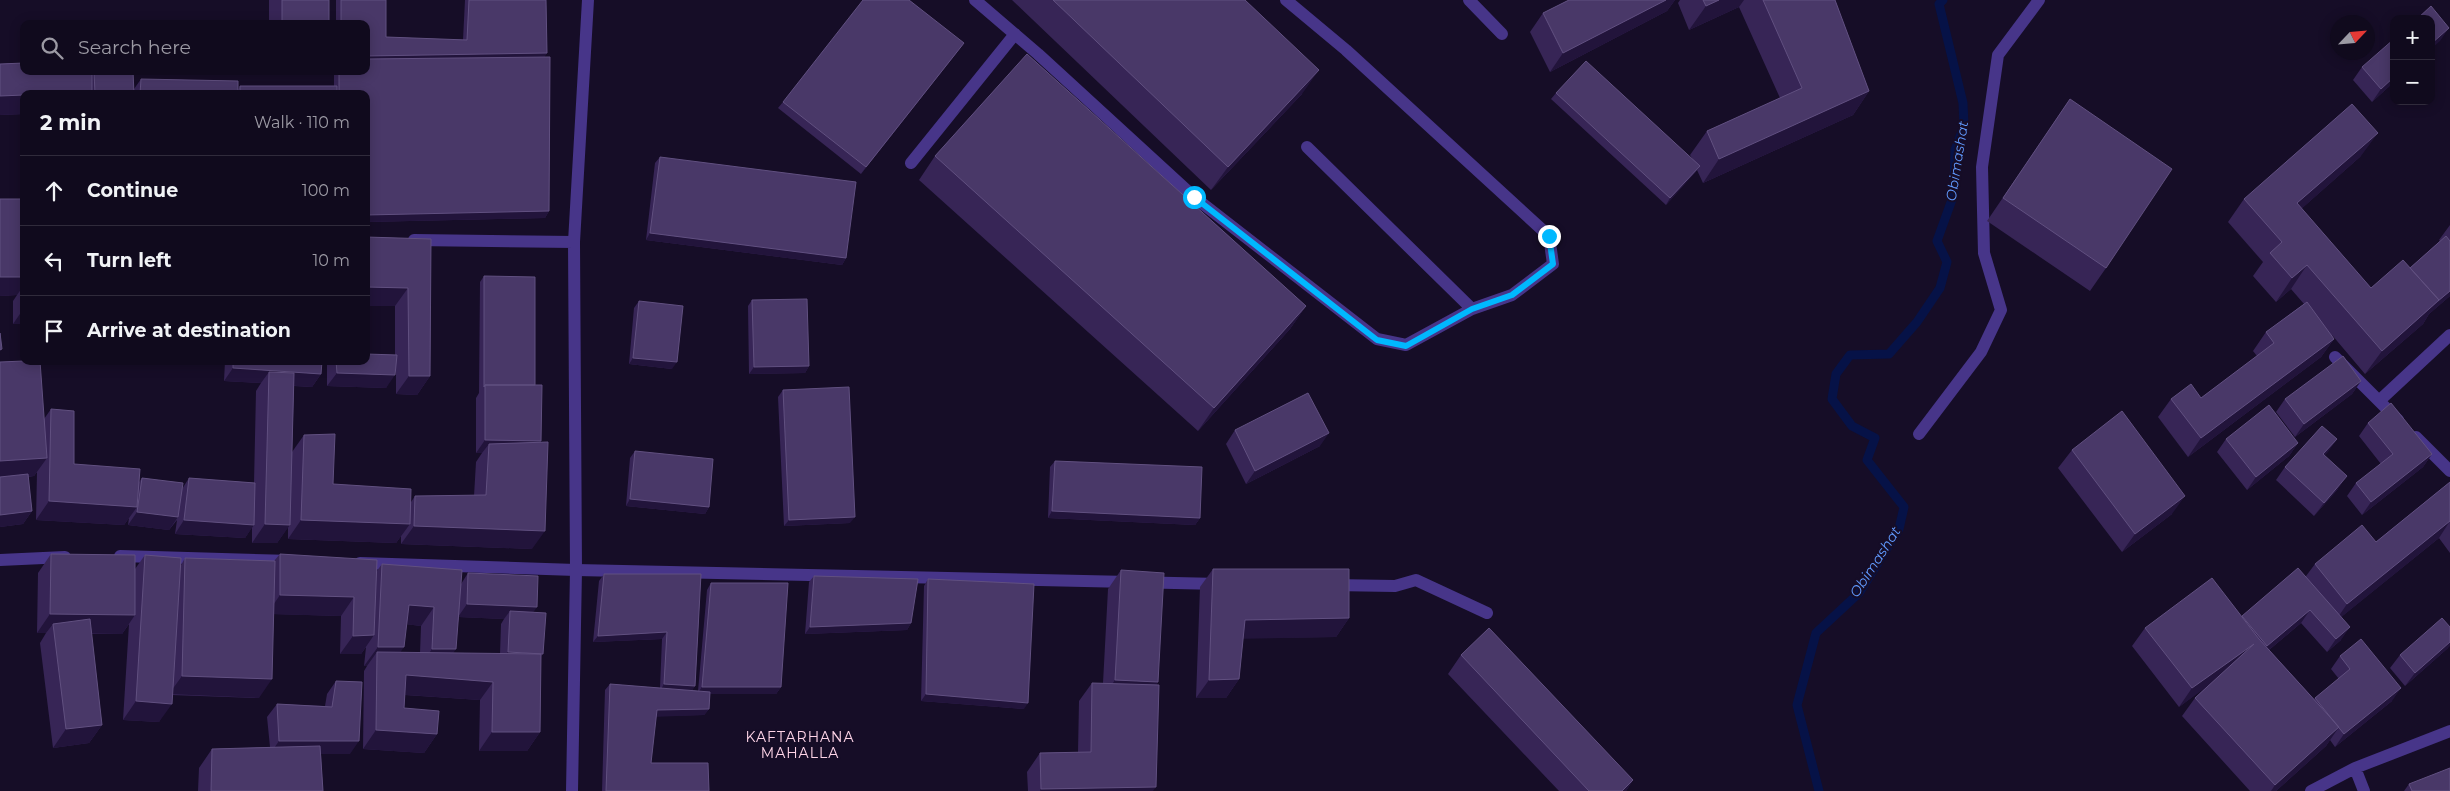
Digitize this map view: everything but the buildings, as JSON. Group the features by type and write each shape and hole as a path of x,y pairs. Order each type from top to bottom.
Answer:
{"street":[{"path":"572,791 576,570 574,242 588,0"},
{"path":"975,0 1194,197 1377,340 1406,346 1472,309 1512,295 1553,264 1549,236 1346,50 1286,0"},
{"path":"1469,0 1502,34"},
{"path":"1920,434 1981,352 2001,310 1984,253 1982,166 1998,55 2039,0"},
{"path":"911,163 1015,34"},
{"path":"1307,147 1472,309"},
{"path":"406,240 574,242"},
{"path":"2379,401 2450,336"},
{"path":"2335,357 2450,471"},
{"path":"0,560 80,557"},
{"path":"109,557 303,561"},
{"path":"352,563 576,570 1237,584"},
{"path":"1316,585 1395,586 1416,580 1488,613"},
{"path":"2311,791 2355,768 2450,731"},
{"path":"2355,768 2364,791"}],"waterway":[{"name":"Obimashat","path":"1819,791 1797,705 1816,633 1859,593 1899,529 1904,507 1867,460 1875,438 1852,426 1832,399 1836,374 1850,355 1889,354 1917,322 1940,288 1947,262 1937,241 1954,194 1955,150 1964,126 1963,103 1939,4 1943,0"}],"district":[{"name":"KAFTARHANA MAHALLA","path":"800,746"}],"route":[{"path":"1194,197 1377,340 1406,346 1472,309 1512,295 1553,264 1549,236"}]}
